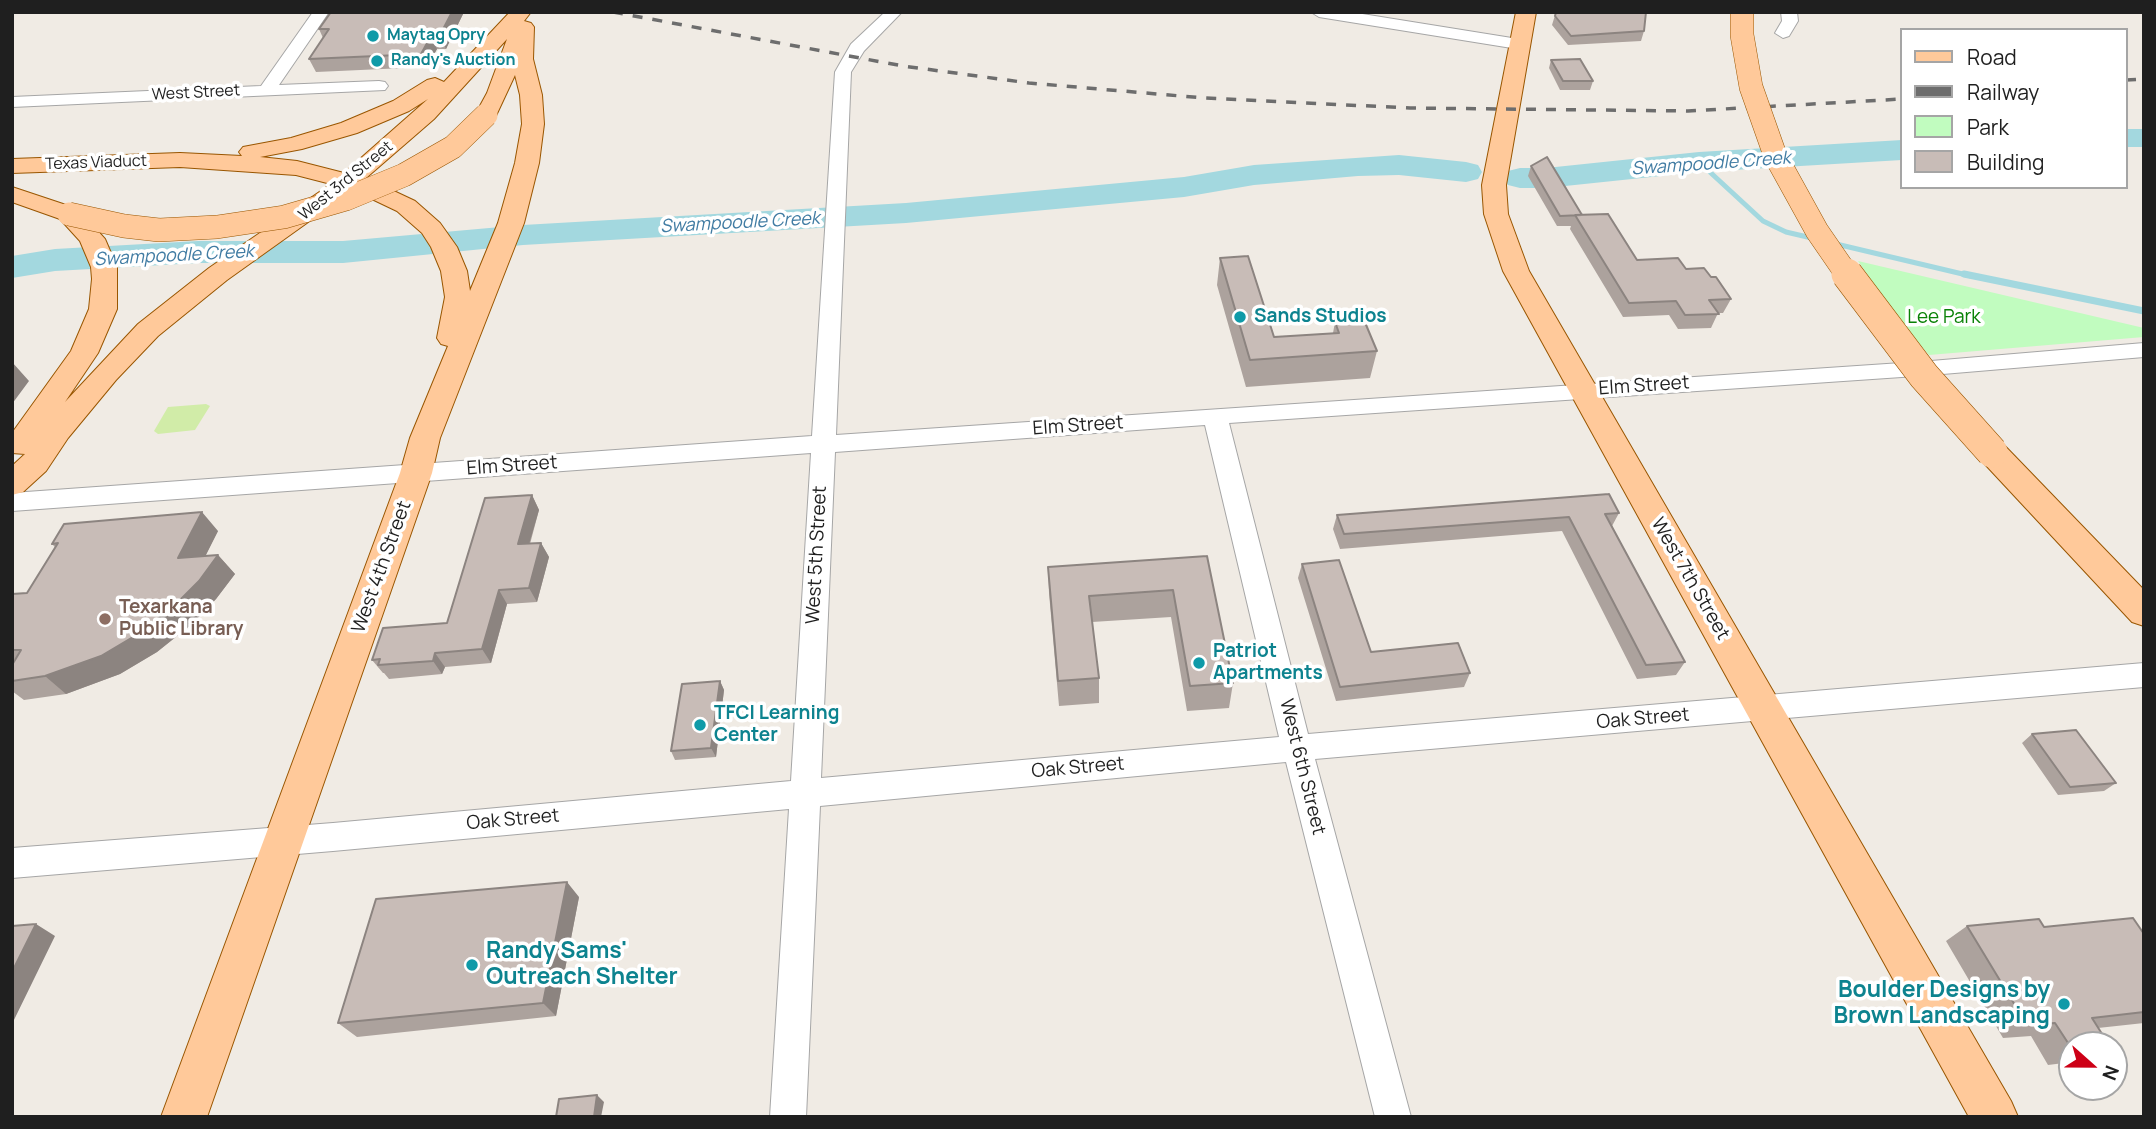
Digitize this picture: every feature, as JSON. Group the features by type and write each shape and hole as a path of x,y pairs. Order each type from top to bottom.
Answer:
{"main road":[{"name":"West 7th Street","path":"1526,12 1495,173 1496,214 1516,271 1995,1117"},
{"path":"1742,12 1742,35 1751,87 1776,155 1817,231 1864,299 1924,376 2144,612"},
{"name":"West 3rd Street","path":"12,484 35,463 74,410 148,330 202,286 299,219 349,180 426,114 500,34 526,17"},
{"name":"Texas Viaduct","path":"21,196 69,214 124,226 169,230 217,227 284,217 346,199 414,170 464,138 486,115 498,93 510,54 526,17"},
{"name":"West 4th Street","path":"184,1117 416,473 421,449 511,223 527,163 533,124 531,95 522,60 526,17"},
{"path":"180,160 285,146 370,121 431,88 500,34"},
{"path":"180,160 281,166 349,180 387,195 421,217 444,247 454,271 458,310 450,351 448,383"},
{"name":"Texas Viaduct","path":"12,166 180,160"},
{"path":"12,456 84,353 103,309 105,279 101,260 92,239 69,214"}],"street":[{"path":"267,90 321,12"},
{"name":"West 5th Street","path":"788,1117 843,72 857,48 894,12"},
{"path":"1319,12 1518,44"},
{"path":"1783,33 1790,21 1789,12"},
{"name":"West Street","path":"12,102 379,86"},
{"name":"Elm Street","path":"12,502 1583,390 1930,368 2144,350"},
{"name":"West 6th Street","path":"1215,416 1297,748 1393,1117"},
{"name":"Oak Street","path":"12,863 2144,675"}],"green space":[{"name":"Lee Park","path":"1858,261 2144,328 2144,337 1929,355 1898,319"},
{"path":"210,406 195,430 158,434 154,431 168,407"}],"building":[{"path":"331,12 452,12 440,35 431,36 421,54 309,59 329,29 319,29"},
{"path":"1556,12 1646,12 1644,31 1571,36 1555,16"},
{"path":"1580,59 1593,81 1563,81 1551,60"},
{"path":"1547,157 1582,215 1560,216 1531,166"},
{"path":"1608,214 1637,260 1678,258 1686,269 1704,268 1711,277 1716,277 1731,299 1709,300 1719,314 1685,315 1676,301 1629,303 1575,215"},
{"path":"1248,256 1274,337 1339,333 1335,322 1364,320 1377,351 1250,360 1220,258"},
{"path":"1609,494 1619,513 1605,514 1685,662 1646,665 1569,517 1344,534 1337,515"},
{"path":"532,495 518,544 541,543 529,588 499,590 482,649 435,653 433,661 378,665 380,659 372,660 383,628 447,623 485,498"},
{"name":"Texarkana Public Library","path":"202,512 178,558 218,555 199,581 174,606 138,634 101,656 45,676 12,681 12,665 21,650 12,650 12,594 27,593 58,543 52,544 64,524"},
{"path":"1207,556 1233,683 1190,686 1173,590 1089,596 1099,678 1058,681 1048,567"},
{"path":"1339,560 1371,652 1458,643 1470,673 1340,687 1302,564"},
{"name":"TFCI Learning Center","path":"720,681 711,748 671,751 682,684"},
{"path":"2076,730 2116,783 2070,787 2032,734"},
{"name":"Randy Sams' Outreach Shelter","path":"567,882 543,1003 338,1023 376,899"},
{"name":"Boulder Designs by Brown Landscaping","path":"2133,918 2144,934 2144,1012 2092,1018 2100,1031 2060,1031 2055,1023 2027,1025 1967,926 2039,919 2044,927"},
{"path":"36,924 12,972 12,926"},
{"path":"597,1095 594,1117 556,1117 559,1099"}],"waterway":[{"name":"Swampoodle Creek","path":"2128,138 2144,138"},
{"name":"Swampoodle Creek","path":"1520,178 1546,178 1699,162 1900,150"},
{"path":"1699,162 1763,221 1786,232 1816,239"},
{"name":"Swampoodle Creek","path":"12,267 55,260 198,252 343,252 523,235 906,213 1184,187 1254,175 1358,166 1399,165 1466,172"},
{"path":"1832,243 1971,276"},
{"path":"1964,274 2144,311"}],"railway":[{"path":"613,12 903,66 1029,83 1204,98 1410,108 1688,111 1900,99"},
{"path":"2128,80 2144,79"}],"place":[{"name":"Maytag Opry","path":"373,36"},
{"name":"Randy's Auction","path":"377,61"},
{"name":"Sands Studios","path":"1240,317"},
{"name":"Texarkana Public Library","path":"105,619"},
{"name":"Patriot Apartments","path":"1199,663"},
{"name":"TFCI Learning Center","path":"700,725"},
{"name":"Randy Sams' Outreach Shelter","path":"472,965"},
{"name":"Boulder Designs by Brown Landscaping","path":"2064,1004"}]}
